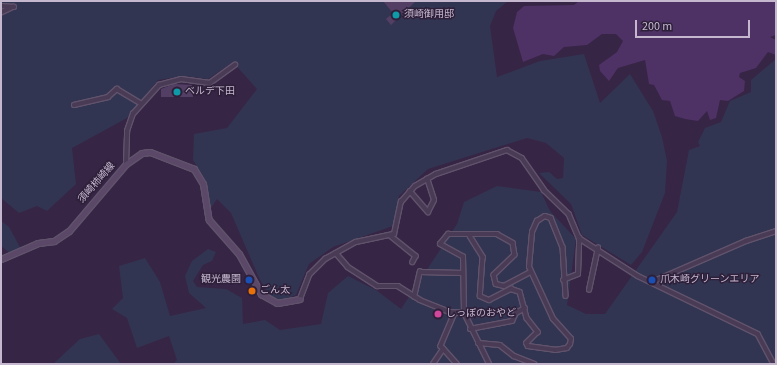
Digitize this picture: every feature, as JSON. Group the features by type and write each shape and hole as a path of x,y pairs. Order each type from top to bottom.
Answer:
{"main road":[{"name":"須崎柿崎線","path":"1,258 38,243 54,241 69,231 126,164 146,152 190,166 201,179 209,220 239,254 261,294 277,303 300,299"}],"street":[{"path":"1,6 14,7 1,14"},
{"path":"126,164 127,131 140,103 163,81 181,79 210,83 236,65"},
{"path":"74,105 108,97 117,89 140,103"},
{"path":"300,299 309,275 336,253 356,242 390,236 396,231 401,202 410,191 427,179 499,151 514,152 522,158 544,190 569,214 579,238 578,274 563,280"},
{"path":"410,191 428,212 434,200 427,179"},
{"path":"470,236 483,257 480,296 490,300 516,290 538,332 527,343 528,346 540,350 567,348 571,339 553,319 530,272 528,248 532,232 537,220 548,216 563,247 563,280 566,296"},
{"path":"652,282 746,240 776,231"},
{"path":"489,364 470,330 464,313 463,257 440,244 448,234 470,236 497,234 513,243 514,257 494,275 496,284 504,286 530,272"},
{"path":"390,236 416,256 413,262"},
{"path":"579,238 598,248 652,282 758,334 774,364"},
{"path":"589,290 598,248"},
{"path":"336,253 348,267 377,286 398,286 414,297 455,313 464,313"},
{"path":"414,297 415,280 420,272 463,273"},
{"path":"470,330 512,321 516,313 525,308"},
{"path":"433,364 443,349 455,313"},
{"path":"478,343 500,345 514,356 535,364"},
{"path":"443,349 456,364"}],"shaded area":[{"path":"1,1 508,1 496,11 490,26 497,77 540,61 584,54 600,103 630,74 653,111 662,137 667,161 665,193 642,252 631,265 582,235 571,204 539,173 549,172 557,179 563,178 564,158 546,143 527,138 428,169 399,196 393,226 333,247 309,264 296,295 282,300 271,297 260,280 231,213 217,199 209,211 206,181 193,160 194,134 227,128 257,89 233,62 208,79 184,76 158,80 127,118 72,148 76,184 47,211 37,206 19,213 1,198"},
{"path":"579,1 776,1 776,35 770,37 776,40 776,55 768,52 756,68 740,73 739,77 745,81 744,91 728,101 720,100 716,118 710,120 707,111 698,121 685,119 675,116 670,101 662,100 654,85 649,84 645,60 618,68 609,81 600,71 599,65 617,52 623,41 616,34 602,34 587,45 564,47 554,56 543,54 523,62 513,28 517,12 524,6 574,5"},
{"path":"776,59 776,364 173,364 177,360 169,336 137,348 127,318 112,309 123,298 119,266 145,258 160,282 170,316 206,308 189,293 185,276 192,261 208,249 216,252 212,261 203,265 193,281 197,287 226,289 242,298 243,324 265,320 280,330 321,324 328,293 348,276 376,290 401,309 457,224 464,202 497,186 541,192 550,211 576,239 567,305 586,314 605,314 677,212 689,150 700,146 698,142 705,128 721,122 730,101 751,92 751,80"},
{"path":"1,221 9,227 21,249 11,254 1,246"},
{"path":"99,334 121,364 53,364 80,339"}],"building":[{"name":"須崎御用邸","path":"383,1 416,1 391,25 386,19 393,13"},
{"name":"ベルデ下田","path":"174,84 192,85 193,97 161,97 161,89"}],"place":[{"name":"須崎御用邸","path":"396,15"},
{"name":"ベルデ下田","path":"177,92"},
{"name":"観光農園","path":"249,280"},
{"name":"爪木崎グリーンエリア","path":"652,280"},
{"name":"ごん太","path":"252,291"},
{"name":"しっぽのおやど","path":"438,314"}]}
